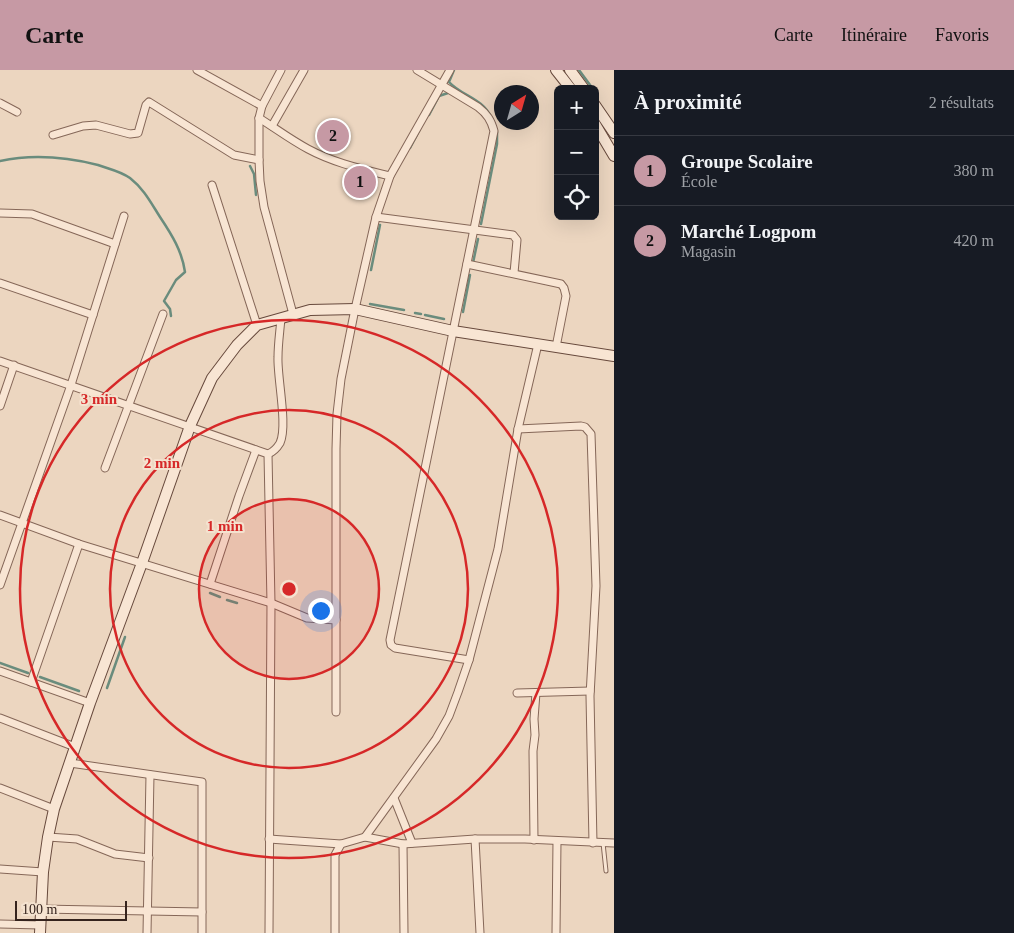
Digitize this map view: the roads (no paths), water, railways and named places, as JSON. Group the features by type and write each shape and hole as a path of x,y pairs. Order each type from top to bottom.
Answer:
{"street":[{"path":"197,70 262,106"},
{"path":"281,70 262,106 259,118 260,181 264,207 293,314"},
{"path":"272,126 304,70"},
{"path":"417,70 485,112 491,121 494,131 390,640 391,645 395,648 469,660"},
{"path":"336,712 337,414 342,379 355,308 376,216 390,176 450,70"},
{"path":"556,70 568,85"},
{"path":"570,70 581,85"},
{"path":"53,135 83,126 96,125 130,134 138,133 146,105 149,102 234,155 259,160"},
{"path":"0,103 17,112"},
{"path":"599,111 614,133"},
{"path":"259,118 294,141 325,157 390,176"},
{"path":"599,129 611,144 614,156"},
{"path":"212,185 256,325"},
{"path":"0,213 32,214 115,244"},
{"path":"0,585 71,384 124,216"},
{"path":"376,216 513,235 517,240 514,273"},
{"path":"467,264 561,284 566,296 556,347"},
{"path":"0,282 93,316"},
{"path":"0,924 40,929 43,872 54,809 90,703 190,426 212,378 236,345 256,325 293,314 323,309 355,308 453,331 614,356"},
{"path":"105,468 163,314"},
{"path":"0,360 268,454 275,450 280,443 282,434 282,404 278,357 281,318"},
{"path":"365,837 436,739 458,692 469,660 498,549 518,429 538,344"},
{"path":"0,406 14,365"},
{"path":"518,429 581,426 585,427 591,434 596,586 590,691 593,843"},
{"path":"210,584 256,450"},
{"path":"268,454 271,603 269,933"},
{"path":"0,515 79,544 271,603 307,618 336,620"},
{"path":"31,682 79,544"},
{"path":"0,671 90,703"},
{"path":"518,693 590,691"},
{"path":"534,840 533,751 536,693"},
{"path":"0,718 75,747"},
{"path":"70,764 202,782 202,933"},
{"path":"147,933 150,775"},
{"path":"0,788 54,809"},
{"path":"394,798 412,843"},
{"path":"48,837 68,837 115,854 148,858"},
{"path":"269,839 341,844 365,837 403,844 475,839 614,843"},
{"path":"475,839 480,933"},
{"path":"556,933 557,841"},
{"path":"335,933 335,855 341,844"},
{"path":"403,844 404,933"},
{"path":"0,869 43,872"},
{"path":"41,909 202,912"}],"lane":[{"path":"603,843 606,871"}],"waterway":[{"path":"454,70 449,82 482,105 491,117"},
{"path":"579,70 590,85"},
{"path":"429,115 439,96 448,93"},
{"path":"410,148 420,129"},
{"path":"481,224 497,144 497,132"},
{"path":"340,149 347,137"},
{"path":"0,161 37,157 74,160 114,170 135,182 147,196 169,230 184,264 185,272 176,280 164,301 170,309 171,316"},
{"path":"250,166 254,174 256,195"},
{"path":"371,270 380,225"},
{"path":"473,263 478,239"},
{"path":"463,312 470,275"},
{"path":"370,304 404,310"},
{"path":"415,313 421,314"},
{"path":"425,315 444,319"},
{"path":"210,593 220,597"},
{"path":"227,600 237,603"},
{"path":"107,688 125,637"},
{"path":"0,663 28,673"},
{"path":"40,677 79,691"}],"place":[{"name":"Marché Logpom","path":"333,136"},
{"name":"Groupe Scolaire","path":"360,182"}]}
